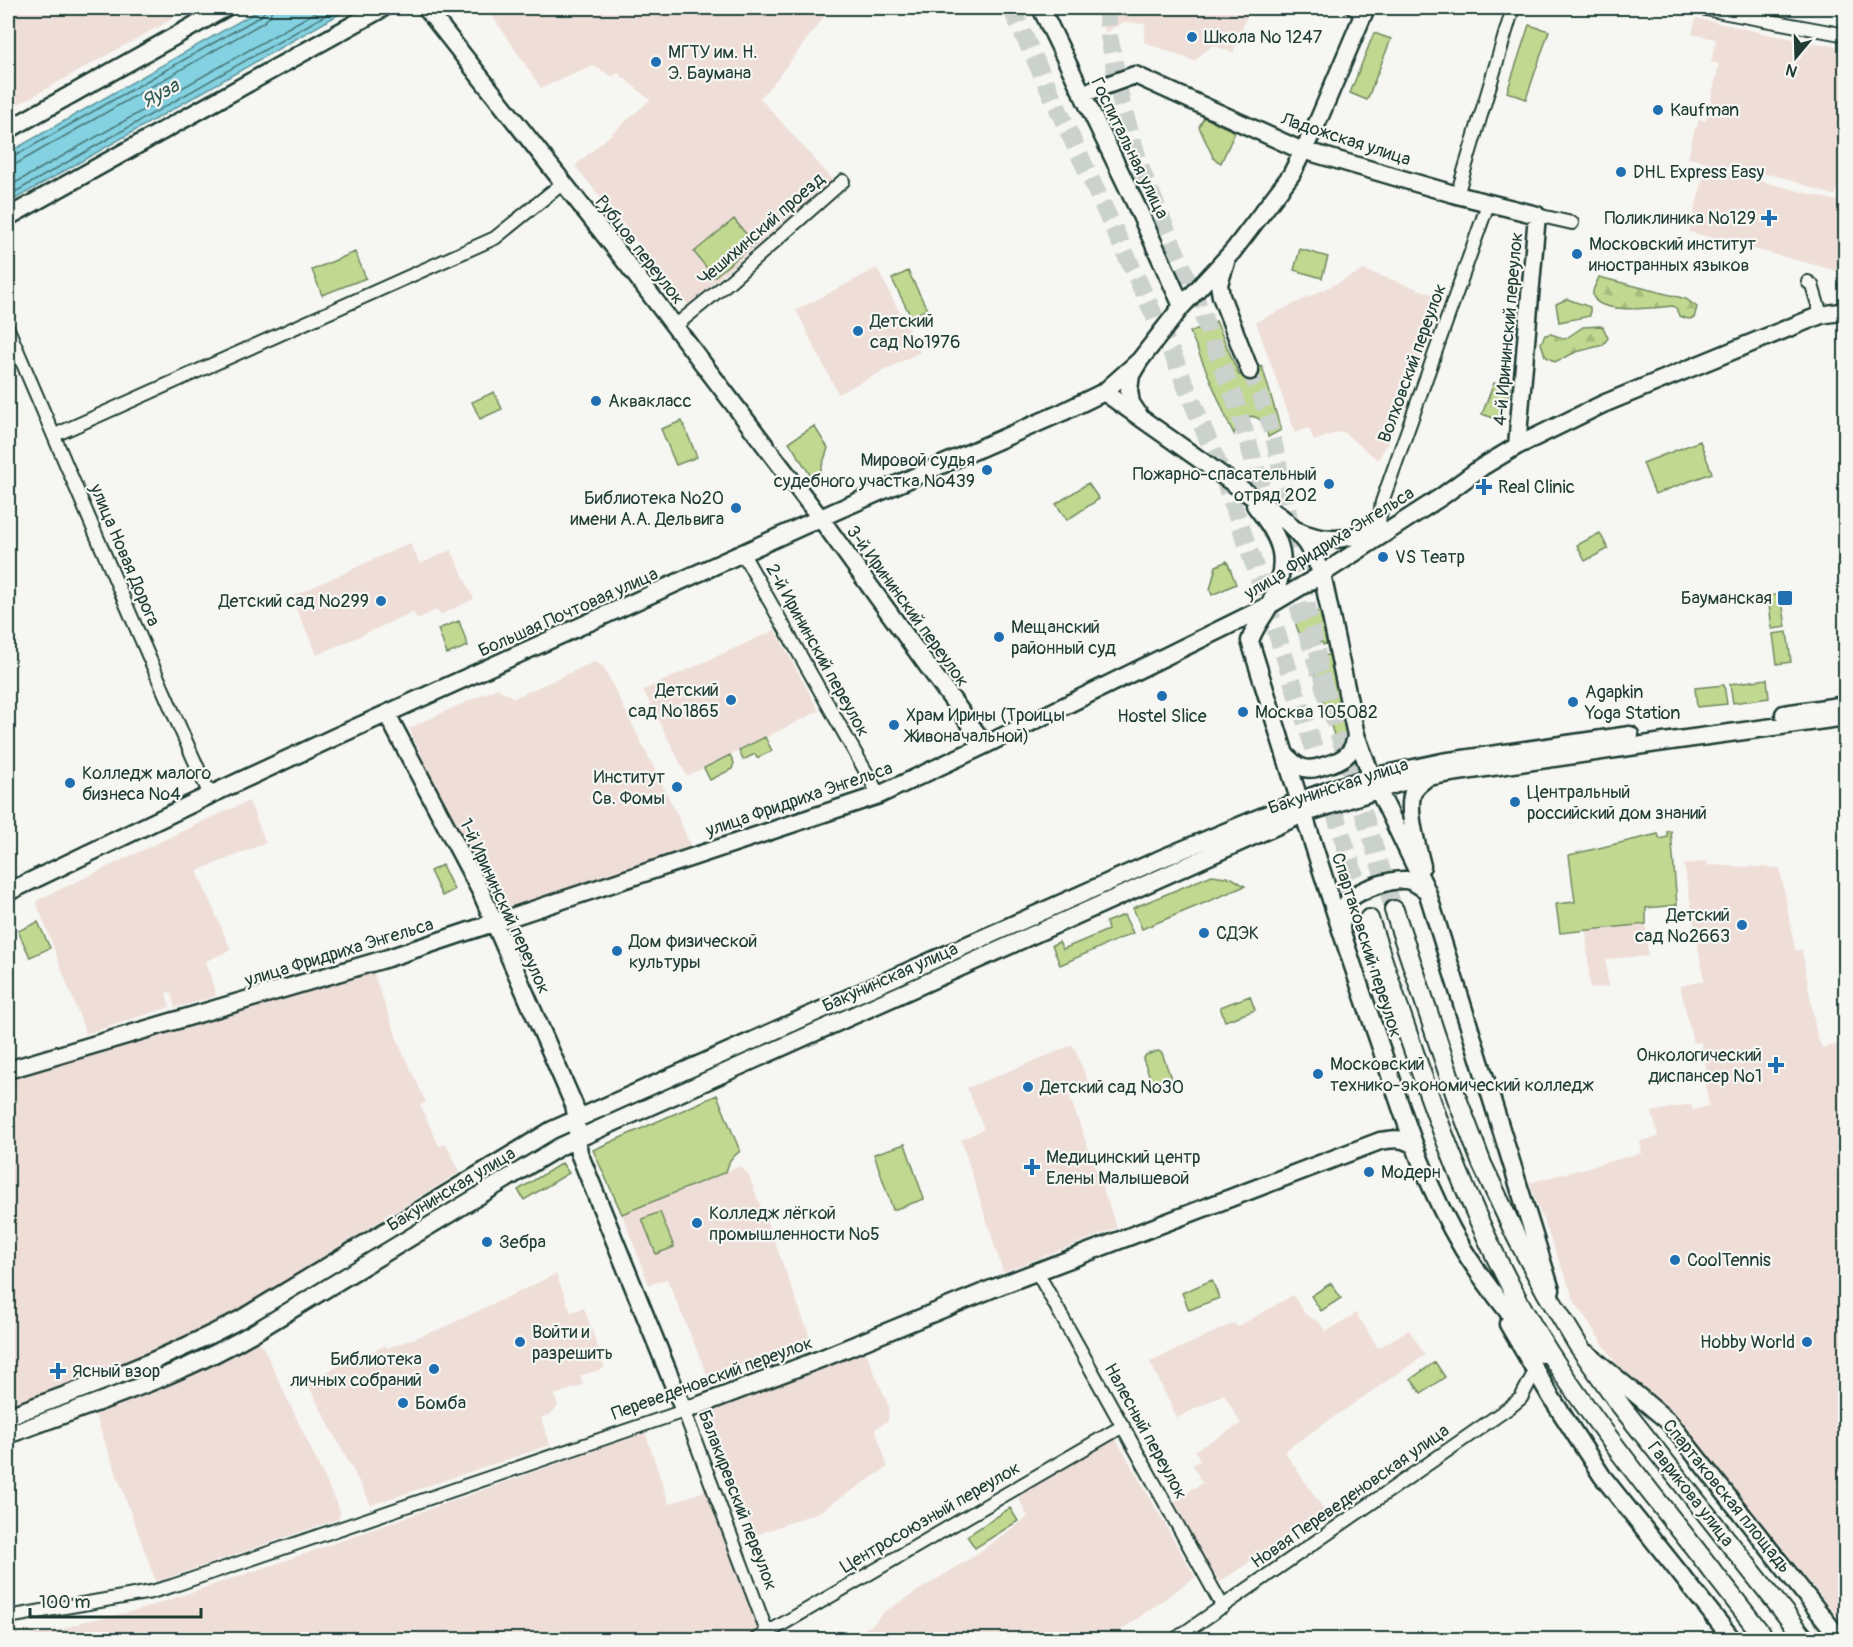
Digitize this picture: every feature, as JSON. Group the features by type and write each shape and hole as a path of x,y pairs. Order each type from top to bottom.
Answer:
{"main road":[{"name":"Спартаковская площадь","path":"1394,910 1456,1096 1482,1164 1517,1238 1578,1346"},
{"path":"1369,919 1426,1089 1471,1203 1487,1237"},
{"name":"Гаврикова улица","path":"1487,1237 1511,1287 1554,1360 1599,1425 1766,1640"},
{"name":"Гаврикова улица","path":"1578,1346 1621,1406 1806,1640"}],"street":[{"path":"8,130 225,8"},
{"path":"8,217 383,8"},
{"name":"Госпитальная улица","path":"1041,8 1182,306"},
{"path":"1457,195 1513,8"},
{"path":"1700,8 1845,35"},
{"path":"1141,418 1131,403 1129,390 1131,375 1182,306 1233,251 1291,175 1305,150 1360,10"},
{"name":"Рубцов переулок","path":"433,12 821,519"},
{"name":"Ладожская улица","path":"1082,94 1135,75 1296,148 1488,204 1572,223"},
{"name":"Чешихинский проезд","path":"675,326 729,282 843,181"},
{"path":"55,435 495,238 563,183"},
{"name":"Волховский переулок","path":"1378,532 1382,502 1488,204"},
{"name":"4-й Ирининский переулок","path":"1517,446 1537,215"},
{"path":"1233,251 1221,274 1219,284 1221,296 1250,371"},
{"path":"1164,265 1182,279 1193,281 1211,276"},
{"path":"1808,282 1812,285 1821,315"},
{"name":"улица Фридриха Энгельса","path":"8,1070 380,961 879,795 1276,601 1322,574 1378,532 1407,519 1482,467 1517,446 1604,404 1821,315 1845,311"},
{"name":"улица Новая Дорога","path":"8,329 210,795"},
{"name":"Большая Почтовая улица","path":"8,892 210,795 387,714 1063,412 1104,392 1140,360"},
{"path":"1104,392 1295,529 1312,550 1322,574 1356,735 1375,783 1427,891"},
{"path":"1245,492 1267,520 1279,542 1282,556 1276,601"},
{"name":"3-й Ирининский переулок","path":"821,519 984,745"},
{"path":"1295,529 1320,539 1332,540 1378,532"},
{"name":"2-й Ирининский переулок","path":"743,554 879,795"},
{"path":"1217,630 1242,635 1250,642 1252,633 1276,601 1291,594 1308,594 1324,601 1329,607"},
{"name":"Спартаковский переулок","path":"1250,642 1301,808 1415,1146 1430,1183 1463,1249 1490,1287 1599,1425"},
{"name":"Бакунинская улица","path":"1375,783 1442,762 1845,705"},
{"name":"1-й Ирининский переулок","path":"387,714 481,892 574,1105 578,1119"},
{"name":"Бакунинская улица","path":"8,1435 154,1382 217,1353 559,1147 1301,808 1341,786 1400,783 1428,777 1845,717"},
{"path":"1284,753 1298,766 1312,769 1347,756 1355,744 1356,735"},
{"path":"1428,777 1413,791 1411,807 1427,891 1556,1309"},
{"name":"Бакунинская улица","path":"8,1416 154,1362 209,1336 241,1319 552,1130 1158,860 1301,808"},
{"path":"1341,928 1345,908 1349,901 1373,887 1407,880 1417,883 1427,891"},
{"name":"Балакиревский переулок","path":"578,1119 579,1153 684,1411 769,1636"},
{"name":"Переведеновский переулок","path":"8,1617 152,1592 171,1586 684,1411 1037,1272 1380,1141 1406,1140 1415,1146"},
{"path":"1487,1237 1532,1365"},
{"path":"1463,1249 1602,1476 1733,1640"},
{"name":"Налесный переулок","path":"1037,1272 1222,1607"},
{"name":"Спартаковская площадь","path":"1578,1346 1669,1422 1840,1640"},
{"name":"Новая Переведеновская улица","path":"1174,1640 1510,1407 1521,1398 1532,1365"},
{"name":"Центросоюзный переулок","path":"755,1640 769,1636 903,1553 1123,1426"}],"shaded area":[{"path":"8,8 192,8 8,110"},
{"path":"487,8 831,8 760,98 833,180 688,305 575,166 650,100 618,73 612,76 593,66 541,88"},
{"name":"Школа № 1247","path":"1094,8 1250,8 1233,53 1213,45 1194,61 1144,42 1145,24 1124,22 1106,32"},
{"path":"1696,18 1845,48 1845,163 1835,196 1785,178 1688,158 1695,127 1699,119 1706,121 1719,64 1711,62 1716,39 1692,34"},
{"name":"Поликлиника №129","path":"1706,167 1845,203 1845,273 1689,232"},
{"name":"Детский сад №1976","path":"877,268 920,352 838,394 796,310"},
{"path":"1364,270 1443,298 1391,437 1378,460 1342,431 1314,441 1309,428 1295,433 1256,322"},
{"name":"Детский сад №299","path":"410,543 420,564 451,550 474,599 440,615 437,610 417,619 413,612 317,655 291,597"},
{"name":"Детский сад №1865","path":"775,630 819,711 687,776 643,690"},
{"path":"594,662 603,666 677,814 693,852 502,914 436,788 409,728 497,688 514,698"},
{"path":"249,801 266,843 197,871 231,950 206,961 216,996 175,1008 171,992 166,993 170,1007 86,1034 36,901"},
{"path":"1707,861 1707,865 1780,868 1795,950 1802,950 1817,1037 1822,1048 1845,1043 1845,1626 1679,1421 1630,1378 1613,1359 1575,1302 1529,1183 1642,1153 1640,1141 1658,1137 1652,1112 1691,1104 1693,1110 1709,1106 1705,1084 1709,1082 1701,1042 1693,1043 1680,986 1704,981 1684,865"},
{"path":"1646,924 1648,956 1606,959 1608,987 1590,988 1586,930"},
{"path":"372,969 401,1049 426,1102 420,1105 439,1146 446,1144 460,1172 201,1330 165,1347 16,1403 8,1373 8,1076"},
{"name":"Медицинский центр Елены Малышевой","path":"1073,1045 1090,1086 1069,1095 1117,1228 1003,1272 961,1140 984,1129 967,1088"},
{"path":"740,1166 748,1174 810,1338 709,1379 667,1279 649,1285 622,1214"},
{"path":"556,1274 571,1312 584,1308 605,1368 580,1376 583,1385 554,1395 558,1406 551,1414 541,1418 550,1445 371,1505 306,1381 386,1345 387,1348 440,1329"},
{"path":"1293,1295 1306,1315 1320,1323 1326,1332 1356,1313 1378,1348 1409,1330 1425,1355 1284,1451 1325,1511 1220,1582 1207,1563 1174,1501 1202,1483 1193,1465 1200,1460 1195,1450 1241,1424 1224,1394 1177,1418 1150,1362 1234,1323 1237,1327"},
{"path":"256,1338 264,1349 341,1513 338,1519 156,1582 94,1412"},
{"path":"864,1348 889,1407 888,1421 875,1429 888,1467 819,1512 753,1536 704,1411"},
{"path":"645,1432 669,1504 707,1490 761,1631 742,1640 8,1640 8,1631 16,1629 19,1637 63,1629 82,1622 139,1610 290,1559"},
{"path":"1116,1439 1195,1577 1120,1631 1126,1639 846,1639 872,1625 884,1612 971,1558 1028,1517 1017,1495"}],"green space":[{"path":"1529,25 1549,31 1526,99 1507,92"},
{"path":"1374,33 1391,39 1367,100 1350,93"},
{"path":"1204,117 1235,132 1221,163 1214,159 1199,127"},
{"path":"734,219 754,244 714,277 694,252"},
{"path":"1300,249 1328,257 1322,278 1294,270"},
{"path":"355,252 366,278 322,295 312,270"},
{"path":"908,271 927,309 911,317 892,279"},
{"path":"1599,277 1686,299 1697,307 1694,318 1679,316 1673,306 1629,309 1605,306 1597,302 1593,295"},
{"path":"1567,299 1590,307 1590,316 1559,322 1556,304"},
{"path":"1216,321 1239,375 1262,366 1281,430 1268,437 1264,425 1254,417 1241,421 1234,434 1228,422 1190,332"},
{"path":"1583,327 1603,327 1608,338 1603,345 1576,352 1555,362 1545,356 1541,343 1545,335 1551,334 1565,339"},
{"path":"1494,383 1510,389 1499,420 1482,414"},
{"path":"494,392 502,409 480,419 472,402"},
{"path":"682,421 697,457 676,465 661,429"},
{"path":"814,426 828,448 816,484 789,442"},
{"path":"1700,441 1712,473 1655,494 1643,463"},
{"path":"1088,483 1099,499 1067,520 1056,504"},
{"path":"1600,533 1608,549 1585,561 1577,545"},
{"path":"1227,561 1236,584 1212,595 1210,590 1216,566"},
{"path":"1781,594 1786,627 1772,629 1768,596"},
{"path":"1314,608 1315,612 1321,611 1328,643 1323,645 1322,642 1304,648 1293,616"},
{"path":"459,621 468,646 447,654 438,629"},
{"path":"1787,632 1791,662 1777,664 1773,634"},
{"path":"1331,654 1350,737 1340,754 1310,660"},
{"path":"1767,679 1769,698 1733,703 1730,684"},
{"path":"1724,685 1727,704 1697,707 1695,688"},
{"path":"765,737 772,751 757,758 755,754 743,760 739,750"},
{"path":"730,755 734,763 732,769 710,780 704,768"},
{"path":"1671,831 1677,905 1646,908 1646,924 1560,933 1556,904 1575,902 1569,855 1658,834 1660,839 1668,837 1667,832"},
{"path":"442,865 454,890 442,896 430,871"},
{"path":"1212,875 1232,878 1245,886 1142,929 1133,908"},
{"path":"1124,915 1133,933 1060,965 1052,945 1059,942 1063,949 1108,930 1106,922"},
{"path":"38,922 50,948 30,957 18,931"},
{"path":"1250,996 1255,1010 1225,1021 1220,1007"},
{"path":"1158,1051 1162,1053 1172,1081 1154,1088 1143,1059 1146,1055"},
{"path":"717,1095 740,1151 730,1160 726,1172 622,1214 593,1150"},
{"path":"905,1144 924,1199 893,1210 874,1154"},
{"path":"562,1163 569,1173 524,1200 518,1190"},
{"path":"660,1212 674,1247 656,1254 642,1219"},
{"path":"1212,1280 1219,1298 1189,1310 1182,1293"},
{"path":"1331,1283 1341,1298 1321,1311 1311,1296"},
{"path":"1435,1362 1445,1377 1421,1393 1411,1379"},
{"path":"1010,1508 1018,1521 975,1548 967,1536"}],"water":[{"name":"Яуза","path":"263,8 350,8 8,203 8,153"}],"tunnel":[{"path":"1011,8 1175,360 1221,471 1261,584 1369,919"},
{"path":"1106,8 1122,105 1142,172 1202,314 1235,400 1271,518"},
{"path":"1250,371 1266,412 1275,445 1325,690"},
{"path":"1282,553 1394,910"}],"place":[{"name":"Школа № 1247","path":"1192,37"},
{"name":"МГТУ им. Н. Э. Баумана","path":"656,62"},
{"name":"Kaufman","path":"1658,110"},
{"name":"DHL Express Easy","path":"1621,172"},
{"name":"Поликлиника №129","path":"1769,218"},
{"name":"Московский институт иностранных языков","path":"1577,254"},
{"name":"Детский сад №1976","path":"858,331"},
{"name":"Аквакласс","path":"596,401"},
{"name":"Мировой судья судебного участка №439","path":"987,470"},
{"name":"Пожарно-спасательный отряд 202","path":"1329,484"},
{"name":"Real Clinic","path":"1484,487"},
{"name":"Библиотека №20 имени А.А. Дельвига","path":"736,508"},
{"name":"VS Театр","path":"1383,557"},
{"name":"Бауманская","path":"1785,598"},
{"name":"Детский сад №299","path":"381,601"},
{"name":"Мещанский районный суд","path":"999,637"},
{"name":"Hostel Slice","path":"1162,696"},
{"name":"Детский сад №1865","path":"731,700"},
{"name":"Agapkin Yoga Station","path":"1573,702"},
{"name":"Москва 105082","path":"1243,712"},
{"name":"Храм Ирины (Троицы Живоначальной)","path":"894,725"},
{"name":"Колледж малого бизнеса №4","path":"70,783"},
{"name":"Институт Св. Фомы","path":"677,787"},
{"name":"Центральный российский дом знаний","path":"1515,802"},
{"name":"Детский сад №2663","path":"1742,925"},
{"name":"СДЭК","path":"1204,933"},
{"name":"Дом физической культуры","path":"617,951"},
{"name":"Онкологический диспансер №1","path":"1776,1065"},
{"name":"Московский технико-экономический колледж","path":"1318,1074"},
{"name":"Детский сад №30","path":"1028,1087"},
{"name":"Медицинский центр Елены Малышевой","path":"1032,1167"},
{"name":"Модерн","path":"1369,1172"},
{"name":"Колледж лёгкой промышленности №5","path":"697,1223"},
{"name":"Зебра","path":"487,1242"},
{"name":"CoolTennis","path":"1675,1260"},
{"name":"Войти и разрешить","path":"520,1342"},
{"name":"Hobby World","path":"1807,1342"},
{"name":"Библиотека личных собраний","path":"434,1369"},
{"name":"Ясный взор","path":"58,1371"},
{"name":"Бомба","path":"403,1403"}]}
